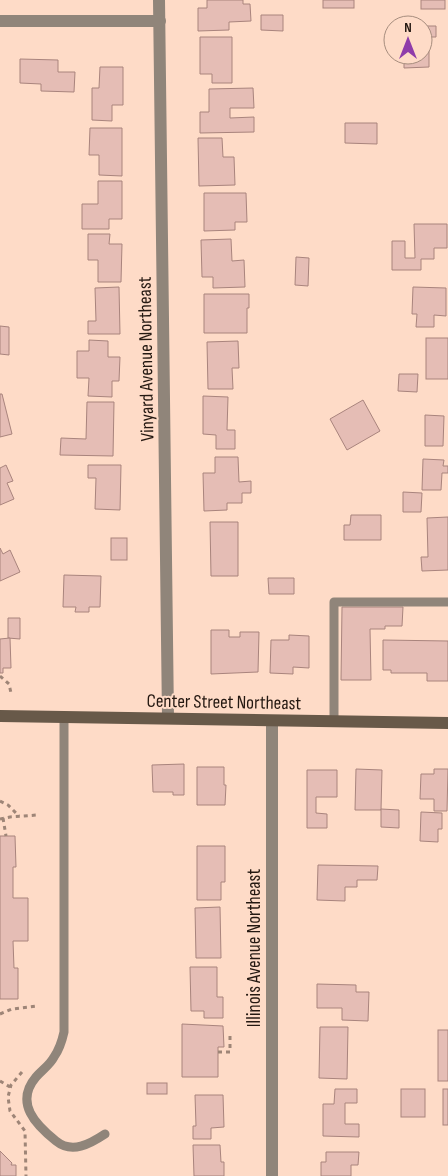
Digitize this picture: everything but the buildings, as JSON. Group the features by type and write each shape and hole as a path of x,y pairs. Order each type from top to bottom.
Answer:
{"main road":[{"name":"Center Street Northeast","path":"0,716 448,723"}],"street":[{"name":"Vinyard Avenue Northeast","path":"159,0 168,718"},
{"path":"0,21 160,21"},
{"name":"Illinois Avenue Northeast","path":"272,721 272,1176"}],"lane":[{"path":"334,722 334,602 448,602"},
{"path":"64,717 64,1032 55,1057 34,1079 28,1092 27,1102 31,1116 42,1129 59,1143 74,1148 89,1144 105,1134"}],"path":[{"path":"0,676 9,684 11,693"},
{"path":"0,801 19,816"},
{"path":"6,836 2,819 37,815"},
{"path":"0,1014 12,1009 38,1006"},
{"path":"218,1052 230,1052 230,1036"},
{"path":"0,1081 10,1087"}]}
